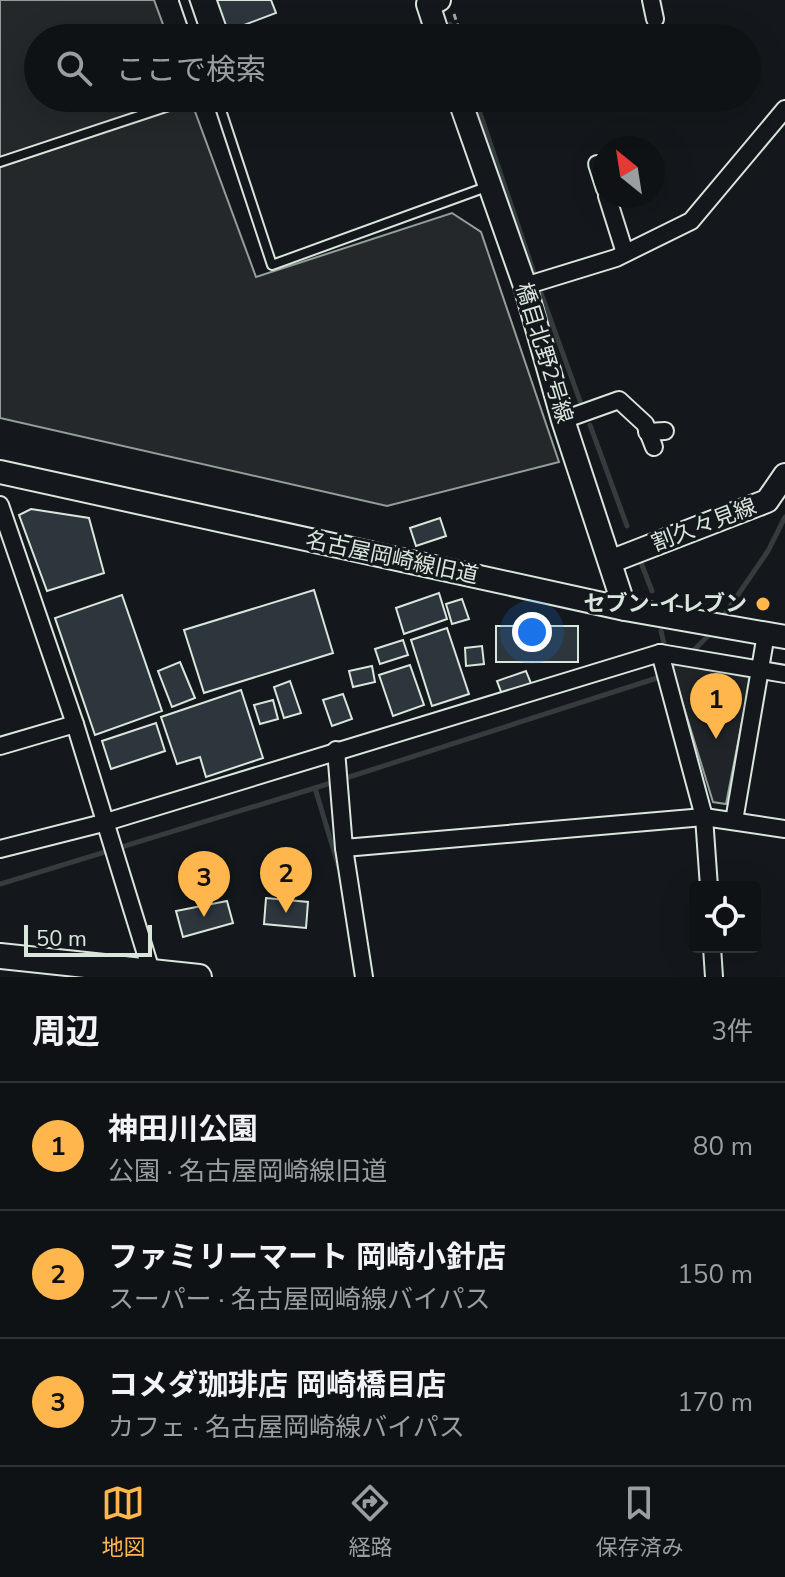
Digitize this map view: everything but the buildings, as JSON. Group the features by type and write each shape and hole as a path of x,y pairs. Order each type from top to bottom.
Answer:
{"main road":[{"path":"0,956 152,975 199,977"}],"street":[{"path":"651,0 655,19"},
{"path":"434,24 428,4 447,7"},
{"path":"525,286 625,253 691,221 785,109"},
{"name":"橋目北野2号線","path":"464,112 525,286 563,420 612,561 625,609"},
{"path":"611,208 625,253"},
{"path":"563,420 619,400 645,424 650,440 665,431"},
{"name":"名古屋岡崎線旧道","path":"0,472 625,609 776,636"},
{"name":"割久々見線","path":"612,561 776,498 785,475"},
{"path":"0,505 75,724 152,975"},
{"path":"734,821 760,671 776,636"},
{"path":"660,653 704,817 709,881"},
{"path":"0,849 103,823 660,653 785,674"},
{"path":"0,746 75,724"},
{"path":"336,750 344,848 364,977"},
{"path":"344,848 704,817 785,829"},
{"path":"712,953 714,977"}],"lane":[{"path":"184,0 192,24"},
{"path":"0,162 151,112"},
{"path":"222,112 272,265 489,186"}],"shaded area":[{"path":"0,0 154,0 163,24 24,24 24,112 195,112 256,277 452,213 481,232 559,462 387,506 0,418"},
{"path":"670,662 751,676 726,804 713,802"}],"waterway":[{"path":"480,112 534,273"},
{"path":"541,293 580,401"},
{"path":"590,425 627,526"},
{"path":"720,621 768,551 785,517"},
{"path":"640,560 652,591"},
{"path":"661,631 664,644"},
{"path":"691,653 712,632"},
{"path":"0,884 315,788 657,678 679,661"},
{"path":"315,788 339,868"}],"place":[{"name":"セブン-イレブン","path":"763,604"},
{"name":"神田川公園","path":"716,739"},
{"name":"ファミリーマート 岡崎小針店","path":"286,913"},
{"name":"コメダ珈琲店 岡崎橋目店","path":"204,917"}]}
